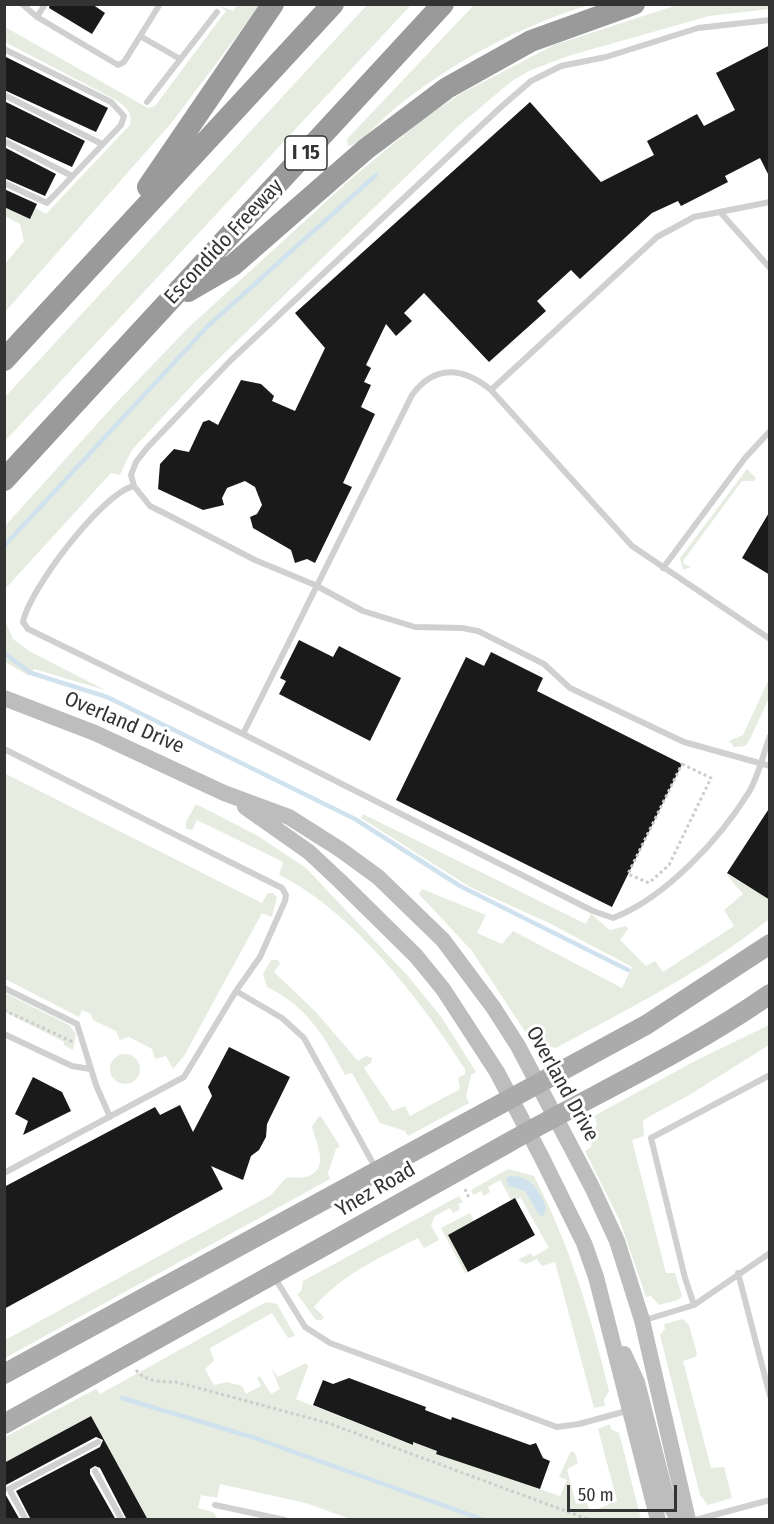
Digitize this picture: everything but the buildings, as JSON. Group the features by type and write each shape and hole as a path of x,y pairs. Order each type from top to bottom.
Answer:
{"highway":[{"path":"105,250 273,4"},
{"path":"4,360 333,4"},
{"name":"Escondido Freeway","path":"4,480 443,4"},
{"path":"168,303 233,265 366,149 447,88 531,41 634,4"}],"main road":[{"name":"Overland Drive","path":"4,698 136,750 224,793 289,818 341,850 410,906 443,940 493,1007 538,1084 592,1187 617,1241 642,1320 688,1520"},
{"name":"Overland Drive","path":"224,793 309,852 416,956 471,1030 528,1132 584,1243 631,1410 658,1520"},
{"name":"Ynez Road","path":"4,1374 653,1020 770,944"},
{"name":"Ynez Road","path":"4,1424 734,1019 770,994"},
{"path":"607,1321 637,1382 666,1496 678,1520"}],"lane":[{"path":"22,4 37,17 118,65 124,62 160,4"},
{"path":"37,17 45,4"},
{"path":"147,102 217,12"},
{"path":"770,20 698,28 606,57 561,66 531,81 230,361 136,462 131,476 134,486 150,506 255,560 315,585 363,611 388,621 415,627 462,628 477,631 544,664 573,690 684,742 770,766"},
{"path":"140,36 180,59"},
{"path":"4,49 111,102 122,112 124,119 47,203 4,183"},
{"path":"4,95 102,144"},
{"path":"4,141 72,176"},
{"path":"491,390 657,237 694,217 770,202"},
{"path":"720,212 770,268"},
{"path":"243,735 315,585 419,385 429,377 450,371 476,378 491,390 626,540 663,568 770,639"},
{"path":"663,568 745,458 770,431"},
{"path":"134,486 117,492 56,559 26,610 23,622 28,629 600,914 613,918 648,897 709,848 750,790 770,736"},
{"path":"4,749 282,888 286,895 260,957 236,991 184,1077 4,1173"},
{"path":"4,988 77,1024 90,1069 110,1117"},
{"path":"236,991 282,1018 304,1038 377,1170"},
{"path":"4,1034 72,1066 90,1069"},
{"path":"694,1305 685,1278 651,1138 770,1075"},
{"path":"642,1320 694,1305 770,1253"},
{"path":"738,1273 770,1396"},
{"path":"273,1275 311,1332 330,1342 436,1382 556,1427 569,1427 631,1410"},
{"path":"26,1520 9,1489 98,1442"},
{"path":"95,1472 122,1520"},
{"path":"695,1520 770,1500"},
{"path":"215,1505 285,1520"}],"path":[{"path":"682,764 711,778 669,865 649,883 628,874 682,764"},
{"path":"4,1011 67,1041 83,1042"},
{"path":"465,1189 469,1198"},
{"path":"127,1356 140,1376 160,1382 176,1382 328,1423 590,1520"}],"shaded area":[{"path":"368,4 411,5 5,441 5,397"},
{"path":"218,5 233,11 237,5 260,5 173,121 5,312 5,264 24,241 20,224 5,216 4,207 29,219 35,208 46,214 130,125 131,120 128,110 116,100 5,42 5,27 148,108 155,106 226,11"},
{"path":"474,5 588,5 536,24 462,62 416,92 365,136 348,146 347,139"},
{"path":"677,5 769,5 769,9 709,16 568,56 531,70 512,81 456,128 197,380 131,451 120,475 111,473 5,589 5,526 115,404 188,328 353,177 426,117 462,93 554,45"},
{"path":"747,469 756,478 754,481 742,481 683,561 691,567 683,570 680,558"},
{"path":"4,619 13,639 29,651 105,690 34,669 29,676 5,662"},
{"path":"769,679 769,698 749,741 745,746 734,747 729,741 743,735"},
{"path":"4,773 262,903 268,893 273,893 277,897 272,917 262,913 184,1056 173,1069 166,1056 155,1059 152,1049 129,1037 120,1040 116,1031 93,1020 91,1014 82,1010 79,1017 5,979"},
{"path":"196,804 258,836 306,868 408,976 442,1018 476,1072 471,1075 466,1096 469,1103 408,1136 405,1131 380,1123 352,1073 345,1075 314,1024 293,1003 267,987 263,974 271,960 278,960 280,964 274,972 315,1011 358,1061 366,1056 372,1058 371,1063 364,1068 393,1111 405,1106 410,1116 460,1089 458,1078 465,1074 465,1069 428,1015 359,934 306,891 279,875 283,862 197,820 192,830 186,829 186,822"},
{"path":"363,814 586,924 591,914 610,930 626,926 628,929 620,940 646,966 655,961 663,972 734,926 724,910 743,894 725,873 769,899 769,919 693,972 556,1048 532,1042 472,951 419,894 422,889 486,915 477,933 502,944 513,931 622,988 632,967 549,923 470,887 361,818"},
{"path":"5,993 69,1025 76,1034 73,1050 64,1045 64,1042 5,1012"},
{"path":"769,1025 769,1045 691,1094 643,1120 644,1136 632,1140 666,1273 675,1273 682,1296 678,1300 659,1305 651,1296 646,1297 620,1221 585,1151 591,1147 597,1123 594,1116 693,1062"},
{"path":"125,1054 136,1058 140,1069 136,1080 125,1084 114,1080 110,1069 114,1058"},
{"path":"320,1115 340,1146 336,1149 328,1173 330,1179 5,1358 5,1340 271,1195 286,1178 303,1178 314,1173 320,1162 320,1154 312,1126"},
{"path":"508,1169 534,1176 558,1228 587,1308 602,1363 609,1391 604,1400 605,1406 594,1408 555,1262 542,1266 537,1259 526,1264 518,1260 531,1253 533,1257 549,1248 521,1198 511,1200 500,1180 488,1187 490,1192 484,1196 481,1191 473,1195 471,1190"},
{"path":"459,1196 463,1202 458,1204 460,1209 453,1213 450,1208 435,1216 431,1225 439,1240 424,1248 418,1238 350,1276 325,1295 314,1307 324,1317 322,1320 316,1320 297,1294 301,1292 303,1281"},
{"path":"470,1213 474,1221 468,1272 465,1273 441,1228"},
{"path":"266,1302 277,1304 295,1336 288,1338 272,1313 210,1348 214,1361 205,1369 214,1385 227,1382 242,1386 246,1394 261,1386 257,1378 260,1376 271,1394 280,1389 272,1369 278,1377 306,1363 308,1367 296,1399 412,1445 413,1442 437,1451 436,1454 560,1496 567,1480 559,1477 571,1451 575,1453 578,1463 567,1469 576,1504 587,1503 590,1512 617,1501 598,1429 610,1424 611,1429 619,1433 641,1519 350,1519 306,1503 220,1484 217,1498 201,1495 198,1508 213,1512 218,1519 148,1519 90,1416 5,1463 5,1437 96,1389 100,1394"},
{"path":"683,1319 689,1325 697,1354 683,1361 711,1468 724,1467 732,1498 708,1505 700,1495 660,1335 665,1329 664,1324"}],"water":[{"path":"510,1176 523,1178 533,1185 546,1207 544,1215 540,1216 525,1191 508,1186 506,1178"}],"waterway":[{"path":"4,546 208,326 376,175"},
{"path":"4,653 31,673 107,697 355,819 460,886 628,970"},
{"path":"122,1398 255,1438 484,1520"}]}
